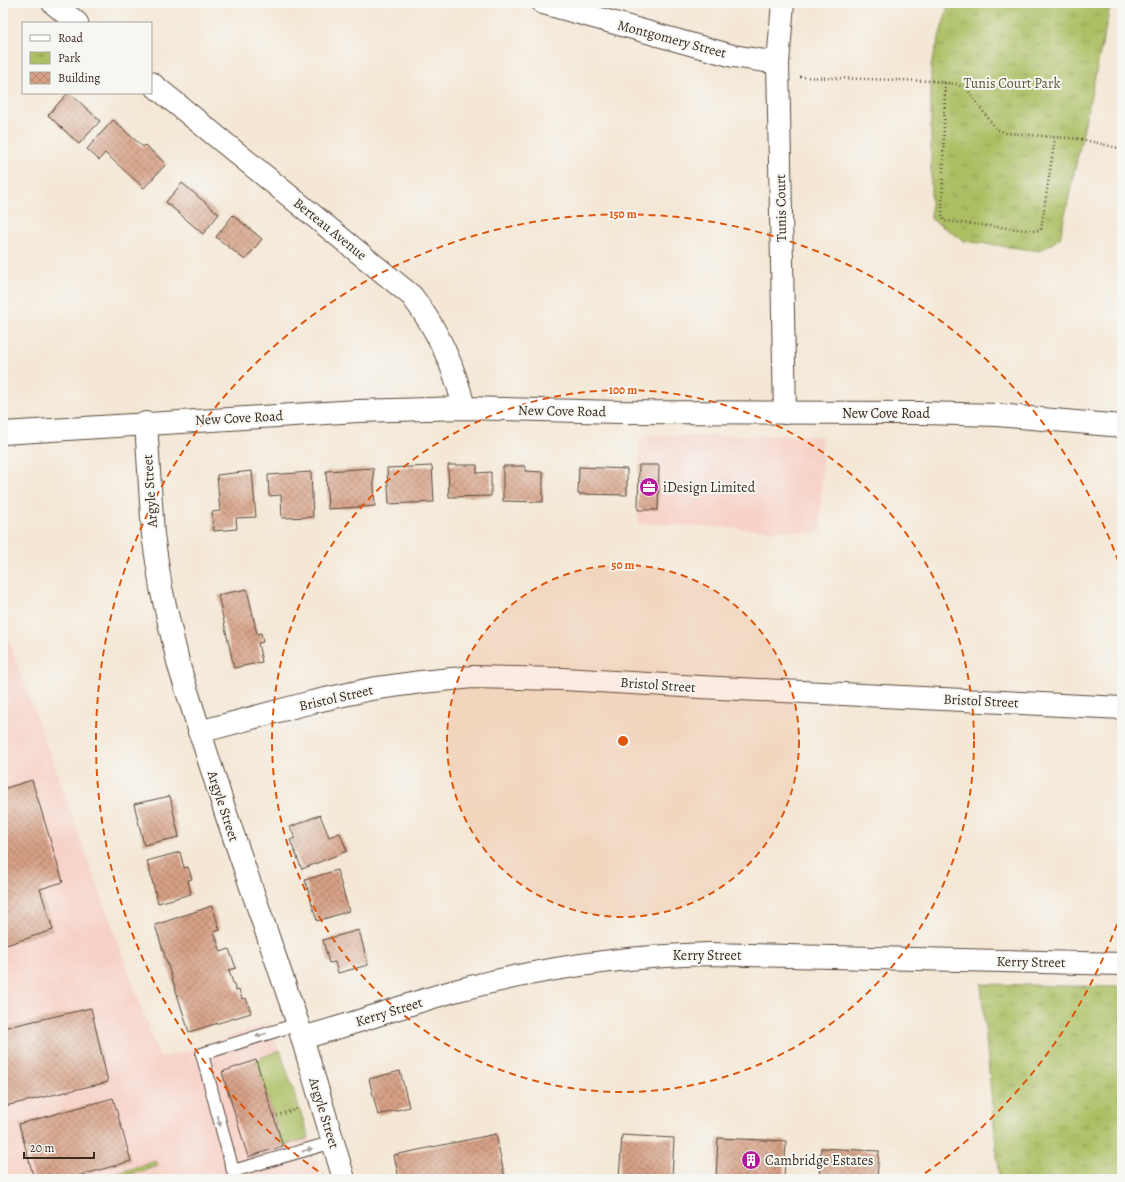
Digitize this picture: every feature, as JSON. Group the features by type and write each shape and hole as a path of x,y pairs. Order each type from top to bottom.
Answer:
{"street":[{"path":"53,3 76,22"},
{"name":"Montgomery Street","path":"543,3 778,70"},
{"name":"Tunis Court","path":"783,3 778,70 785,413"},
{"name":"Berteau Avenue","path":"152,84 412,296 426,313 442,345 459,388 464,408"},
{"name":"New Cove Road","path":"3,433 358,411 464,408 527,411 922,413 997,415 1122,426"},
{"name":"Argyle Street","path":"146,423 153,534 161,588 179,666 199,732 300,1031 344,1179"},
{"name":"Bristol Street","path":"199,732 312,702 371,690 421,682 473,677 563,679 700,688 1122,708"},
{"name":"Kerry Street","path":"300,1031 542,971 654,956 709,954 1122,964"}],"lane":[{"path":"300,1031 202,1054 232,1171 333,1142"}],"path":[{"path":"778,70 931,80 945,83 966,88 996,129 1006,133 1081,139 1122,149"},
{"path":"945,83 942,215 944,221 1036,231 1041,229 1055,138"},
{"path":"273,1117 302,1107"}],"shaded area":[{"path":"640,435 822,436 821,533 638,523"},
{"path":"3,624 160,1058 190,1050 270,1022 316,1159 321,1179 3,1179"}],"green space":[{"name":"Tunis Court Park","path":"949,3 1111,3 1060,238 1040,251 964,241 931,219 931,65"},
{"path":"981,984 1122,987 1122,1179 999,1179"},
{"path":"280,1050 309,1138 283,1146 256,1060"},
{"path":"156,1161 158,1166 116,1179 99,1179"}],"building":[{"path":"67,94 71,94 100,121 79,144 48,115"},
{"path":"113,120 143,147 145,145 166,164 144,188 105,153 99,160 87,149"},
{"path":"182,183 219,214 203,234 166,202"},
{"path":"233,215 262,239 245,260 216,237"},
{"path":"448,465 477,465 477,473 491,472 491,496 449,497"},
{"name":"iDesign Limited","path":"639,465 659,465 658,510 638,510"},
{"path":"432,466 434,502 389,504 387,468"},
{"path":"503,466 525,466 525,471 543,472 543,502 503,501"},
{"path":"579,467 627,469 627,495 578,494"},
{"path":"373,468 375,506 328,509 326,471"},
{"path":"252,471 256,517 236,518 237,529 214,531 212,512 220,511 217,475"},
{"path":"311,472 313,517 282,518 281,495 269,496 268,475"},
{"path":"247,589 257,634 261,633 263,642 258,643 262,662 234,668 218,595"},
{"path":"32,780 63,882 40,889 53,930 3,946 3,789"},
{"path":"170,796 179,837 144,845 134,804"},
{"path":"320,815 329,837 340,833 347,851 302,869 290,840 295,838 290,827"},
{"path":"180,852 184,868 188,867 192,879 188,880 191,894 158,903 147,861"},
{"path":"337,870 349,911 317,921 305,880"},
{"path":"212,906 220,930 214,932 221,952 229,949 236,968 229,970 230,974 236,991 239,990 242,999 246,998 251,1013 189,1032 155,925"},
{"path":"359,930 368,965 338,973 335,962 329,963 323,940"},
{"path":"91,1008 108,1082 5,1106 3,1097 3,1028"},
{"path":"256,1060 283,1146 248,1157 222,1072"},
{"path":"400,1071 409,1107 378,1115 369,1079"},
{"path":"113,1098 131,1161 68,1179 34,1179 19,1124"},
{"path":"496,1134 505,1179 399,1179 394,1155"},
{"path":"622,1135 674,1138 672,1179 619,1179"},
{"name":"Cambridge Estates","path":"718,1138 786,1141 784,1179 716,1179"},
{"name":"Cambridge Estates","path":"821,1148 879,1151 877,1179 819,1179"}],"place":[{"name":"iDesign Limited","path":"649,487"},
{"name":"Cambridge Estates","path":"751,1160"}]}
